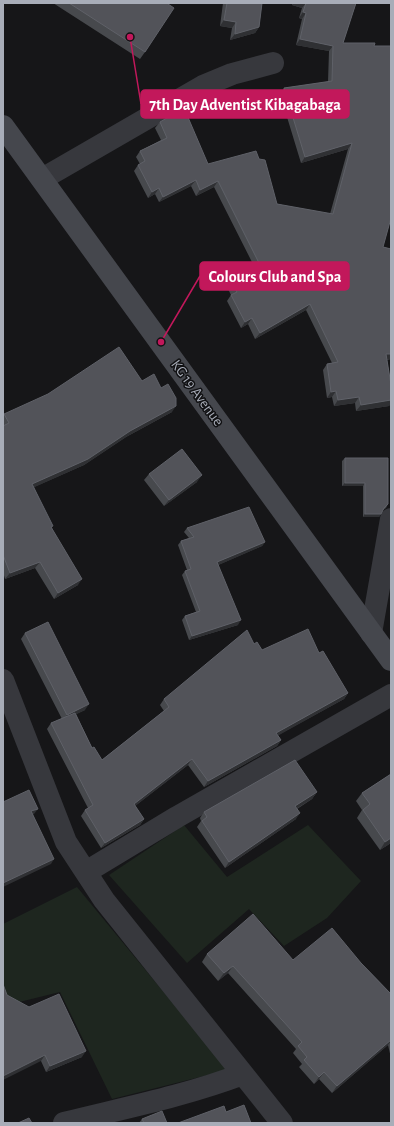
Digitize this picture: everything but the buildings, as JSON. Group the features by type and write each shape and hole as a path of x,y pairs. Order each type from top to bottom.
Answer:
{"main road":[{"name":"KG 19 Avenue","path":"3,126 391,660"}],"street":[{"path":"42,179 203,86 232,74 273,63"},
{"path":"371,633 391,519"},
{"path":"3,680 66,842 104,900 282,1123"},
{"path":"86,872 177,817 391,695"},
{"path":"64,1123 121,1111 207,1088 243,1074"}],"shaded area":[{"path":"184,825 227,877 308,825 361,881 327,918 284,946 249,909 187,963 109,875"},
{"path":"77,887 228,1070 112,1099 60,992 7,1005 3,998 3,924"}],"place":[{"name":"7th Day Adventist Kibagabaga","path":"130,37"},
{"name":"Colours Club and Spa","path":"161,342"}]}
